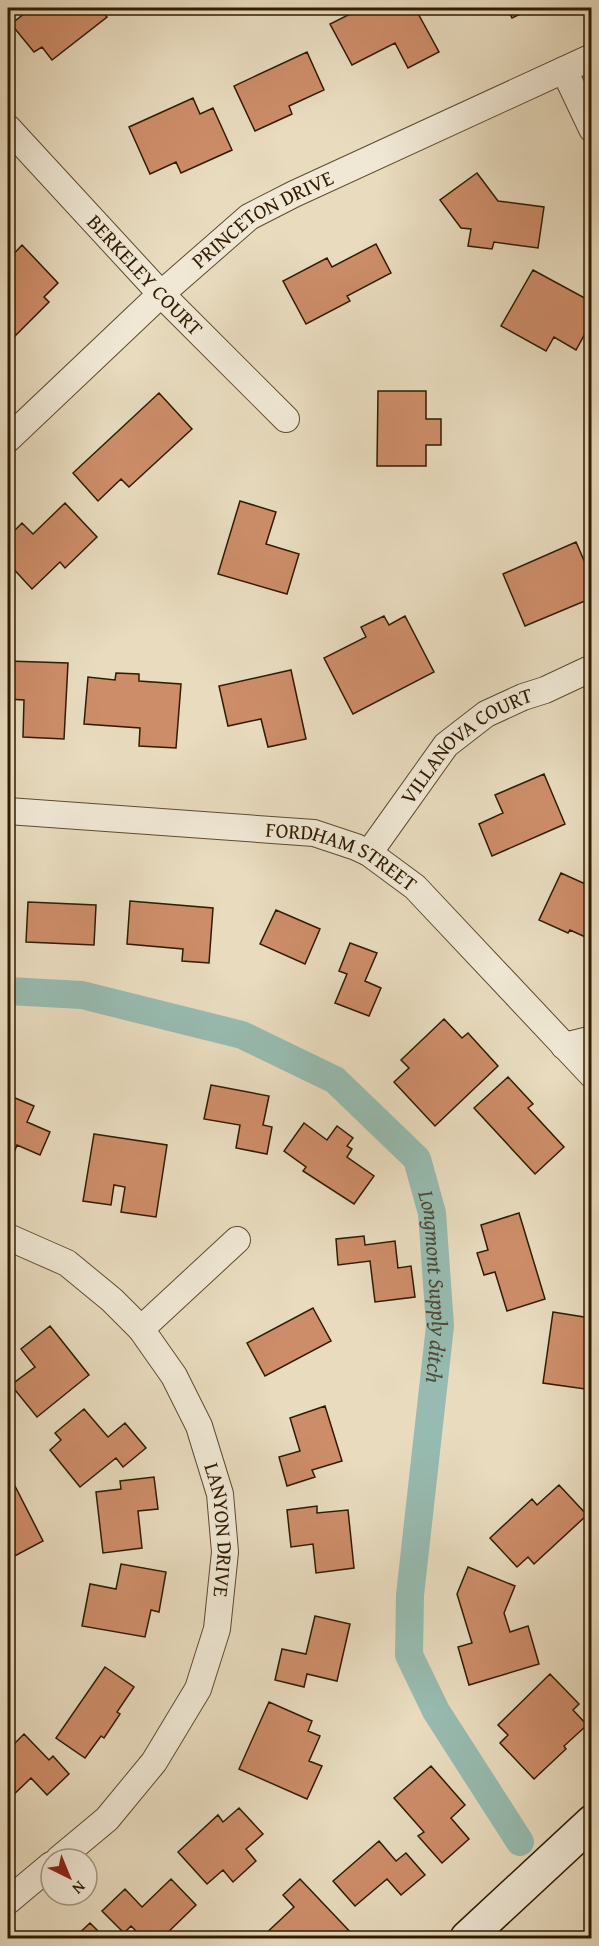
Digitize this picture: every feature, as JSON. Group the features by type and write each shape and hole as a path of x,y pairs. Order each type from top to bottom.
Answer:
{"street":[{"name":"PRINCETON DRIVE","path":"8,439 161,294 249,217 591,57"},
{"path":"564,70 591,129"},
{"name":"BERKELEY COURT","path":"8,128 161,294 286,419"},
{"name":"VILLANOVA COURT","path":"369,853 446,745 486,714 591,668"},
{"name":"FORDHAM STREET","path":"8,811 314,833 356,847 369,853 415,887 591,1076"},
{"path":"564,1046 591,1040"},
{"name":"LANYON DRIVE","path":"8,1237 67,1263 112,1299 141,1329 174,1376 199,1426 220,1494 225,1552 218,1629 198,1689 154,1762 107,1819 73,1847"},
{"path":"141,1329 237,1240"},
{"path":"467,1938 591,1822"},
{"path":"8,1901 39,1875"}],"building":[{"path":"32,8 100,8 107,17 52,60 42,47 34,52 11,24"},
{"path":"362,8 415,8 439,52 408,68 395,43 352,65 330,24"},
{"path":"507,8 533,8 512,18"},
{"path":"307,52 324,90 289,106 292,114 255,131 234,86"},
{"path":"193,98 200,114 213,108 232,150 181,173 176,162 150,174 129,127"},
{"path":"477,173 498,201 544,207 538,248 494,242 492,249 468,246 471,229 461,228 440,200"},
{"path":"376,244 391,273 347,296 350,301 306,324 283,281 327,258 332,267"},
{"path":"22,245 58,283 44,297 49,302 8,343 8,260"},
{"path":"533,270 592,302 592,321 576,350 554,337 546,351 501,326"},
{"path":"378,391 426,391 426,419 441,419 441,445 426,445 426,466 377,466"},
{"path":"159,393 192,429 129,487 121,479 98,501 73,473"},
{"path":"240,501 276,512 266,544 299,554 287,594 218,574"},
{"path":"65,503 97,537 65,568 60,562 32,589 8,563 8,537 22,523 33,534"},
{"path":"576,542 592,579 592,598 525,626 503,574"},
{"path":"384,616 389,625 405,616 434,672 353,714 324,658 366,637 361,627"},
{"path":"8,661 68,663 64,739 23,737 24,700 8,699"},
{"path":"291,670 306,739 268,747 261,719 228,726 219,686"},
{"path":"116,673 139,674 139,681 181,684 176,748 139,746 140,728 84,724 88,677 115,680"},
{"path":"544,774 565,824 492,856 479,824 503,813 495,795"},
{"path":"561,873 592,887 592,940 570,930 568,933 539,920"},
{"path":"130,901 213,908 209,963 182,961 183,949 127,944"},
{"path":"28,902 96,905 94,945 26,942"},
{"path":"276,910 320,929 305,964 260,944"},
{"path":"350,943 377,953 365,981 381,988 369,1016 335,1003 347,974 339,971"},
{"path":"444,1019 462,1038 468,1033 498,1066 435,1126 394,1082 409,1068 401,1060"},
{"path":"508,1077 533,1104 528,1108 564,1147 535,1174 474,1108"},
{"path":"211,1085 269,1096 263,1125 272,1127 267,1154 236,1148 240,1125 204,1119"},
{"path":"8,1095 34,1106 27,1122 50,1132 40,1155 17,1145 11,1160 8,1159"},
{"path":"304,1123 327,1140 337,1126 353,1138 347,1146 352,1149 347,1157 374,1176 354,1204 303,1171 306,1167 284,1151"},
{"path":"94,1134 167,1145 156,1217 121,1212 125,1187 114,1185 111,1205 83,1201"},
{"path":"519,1213 545,1299 507,1311 495,1272 484,1275 477,1253 488,1250 481,1225"},
{"path":"364,1236 365,1245 395,1241 398,1268 411,1266 415,1297 375,1302 370,1261 338,1265 336,1239"},
{"path":"313,1308 331,1341 265,1376 247,1343"},
{"path":"553,1312 590,1318 587,1343 592,1344 592,1390 543,1383"},
{"path":"50,1326 89,1375 37,1417 11,1385 35,1367 21,1349"},
{"path":"325,1406 342,1461 312,1470 315,1477 287,1486 279,1457 300,1451 290,1418"},
{"path":"84,1409 108,1437 125,1423 146,1448 123,1467 116,1458 80,1487 50,1450 61,1440 55,1433"},
{"path":"154,1477 158,1509 138,1511 142,1548 103,1553 96,1492 121,1489 120,1481"},
{"path":"559,1485 587,1515 534,1564 528,1557 517,1567 490,1538 532,1499 537,1505"},
{"path":"15,1486 43,1541 9,1559 8,1490"},
{"path":"317,1506 317,1513 348,1510 354,1568 316,1573 313,1544 291,1547 287,1510"},
{"path":"121,1564 166,1572 159,1612 151,1610 145,1637 82,1626 90,1584 116,1589"},
{"path":"468,1567 515,1586 504,1613 510,1632 528,1626 539,1664 469,1685 458,1647 472,1643 457,1594"},
{"path":"315,1616 350,1624 337,1681 307,1674 304,1687 275,1680 282,1649 306,1654"},
{"path":"105,1667 134,1687 117,1712 120,1714 104,1738 101,1736 85,1758 56,1738"},
{"path":"550,1674 579,1704 573,1710 587,1725 564,1746 566,1749 534,1779 500,1743 508,1735 498,1725"},
{"path":"269,1702 312,1721 308,1731 320,1736 309,1761 322,1766 307,1799 239,1769"},
{"path":"24,1734 49,1760 53,1756 69,1774 47,1795 31,1778 8,1800 8,1750"},
{"path":"431,1766 465,1805 451,1818 469,1839 442,1863 418,1836 424,1832 394,1798"},
{"path":"239,1808 263,1834 246,1849 256,1861 233,1882 223,1870 207,1884 178,1852 218,1815 223,1822"},
{"path":"379,1841 396,1861 406,1853 425,1875 401,1895 387,1879 355,1906 333,1881"},
{"path":"171,1879 196,1905 162,1938 143,1938 131,1926 124,1933 102,1911 125,1889 142,1907"},
{"path":"300,1879 356,1938 261,1938 294,1907 283,1895"},
{"path":"90,1923 105,1938 74,1938"},
{"path":"592,1924 592,1938 576,1938"}],"waterway":[{"name":"Longmont Supply ditch","path":"8,991 82,995 242,1035 335,1080 417,1159 432,1213 440,1326 410,1595 409,1655 436,1711 520,1842"}]}
